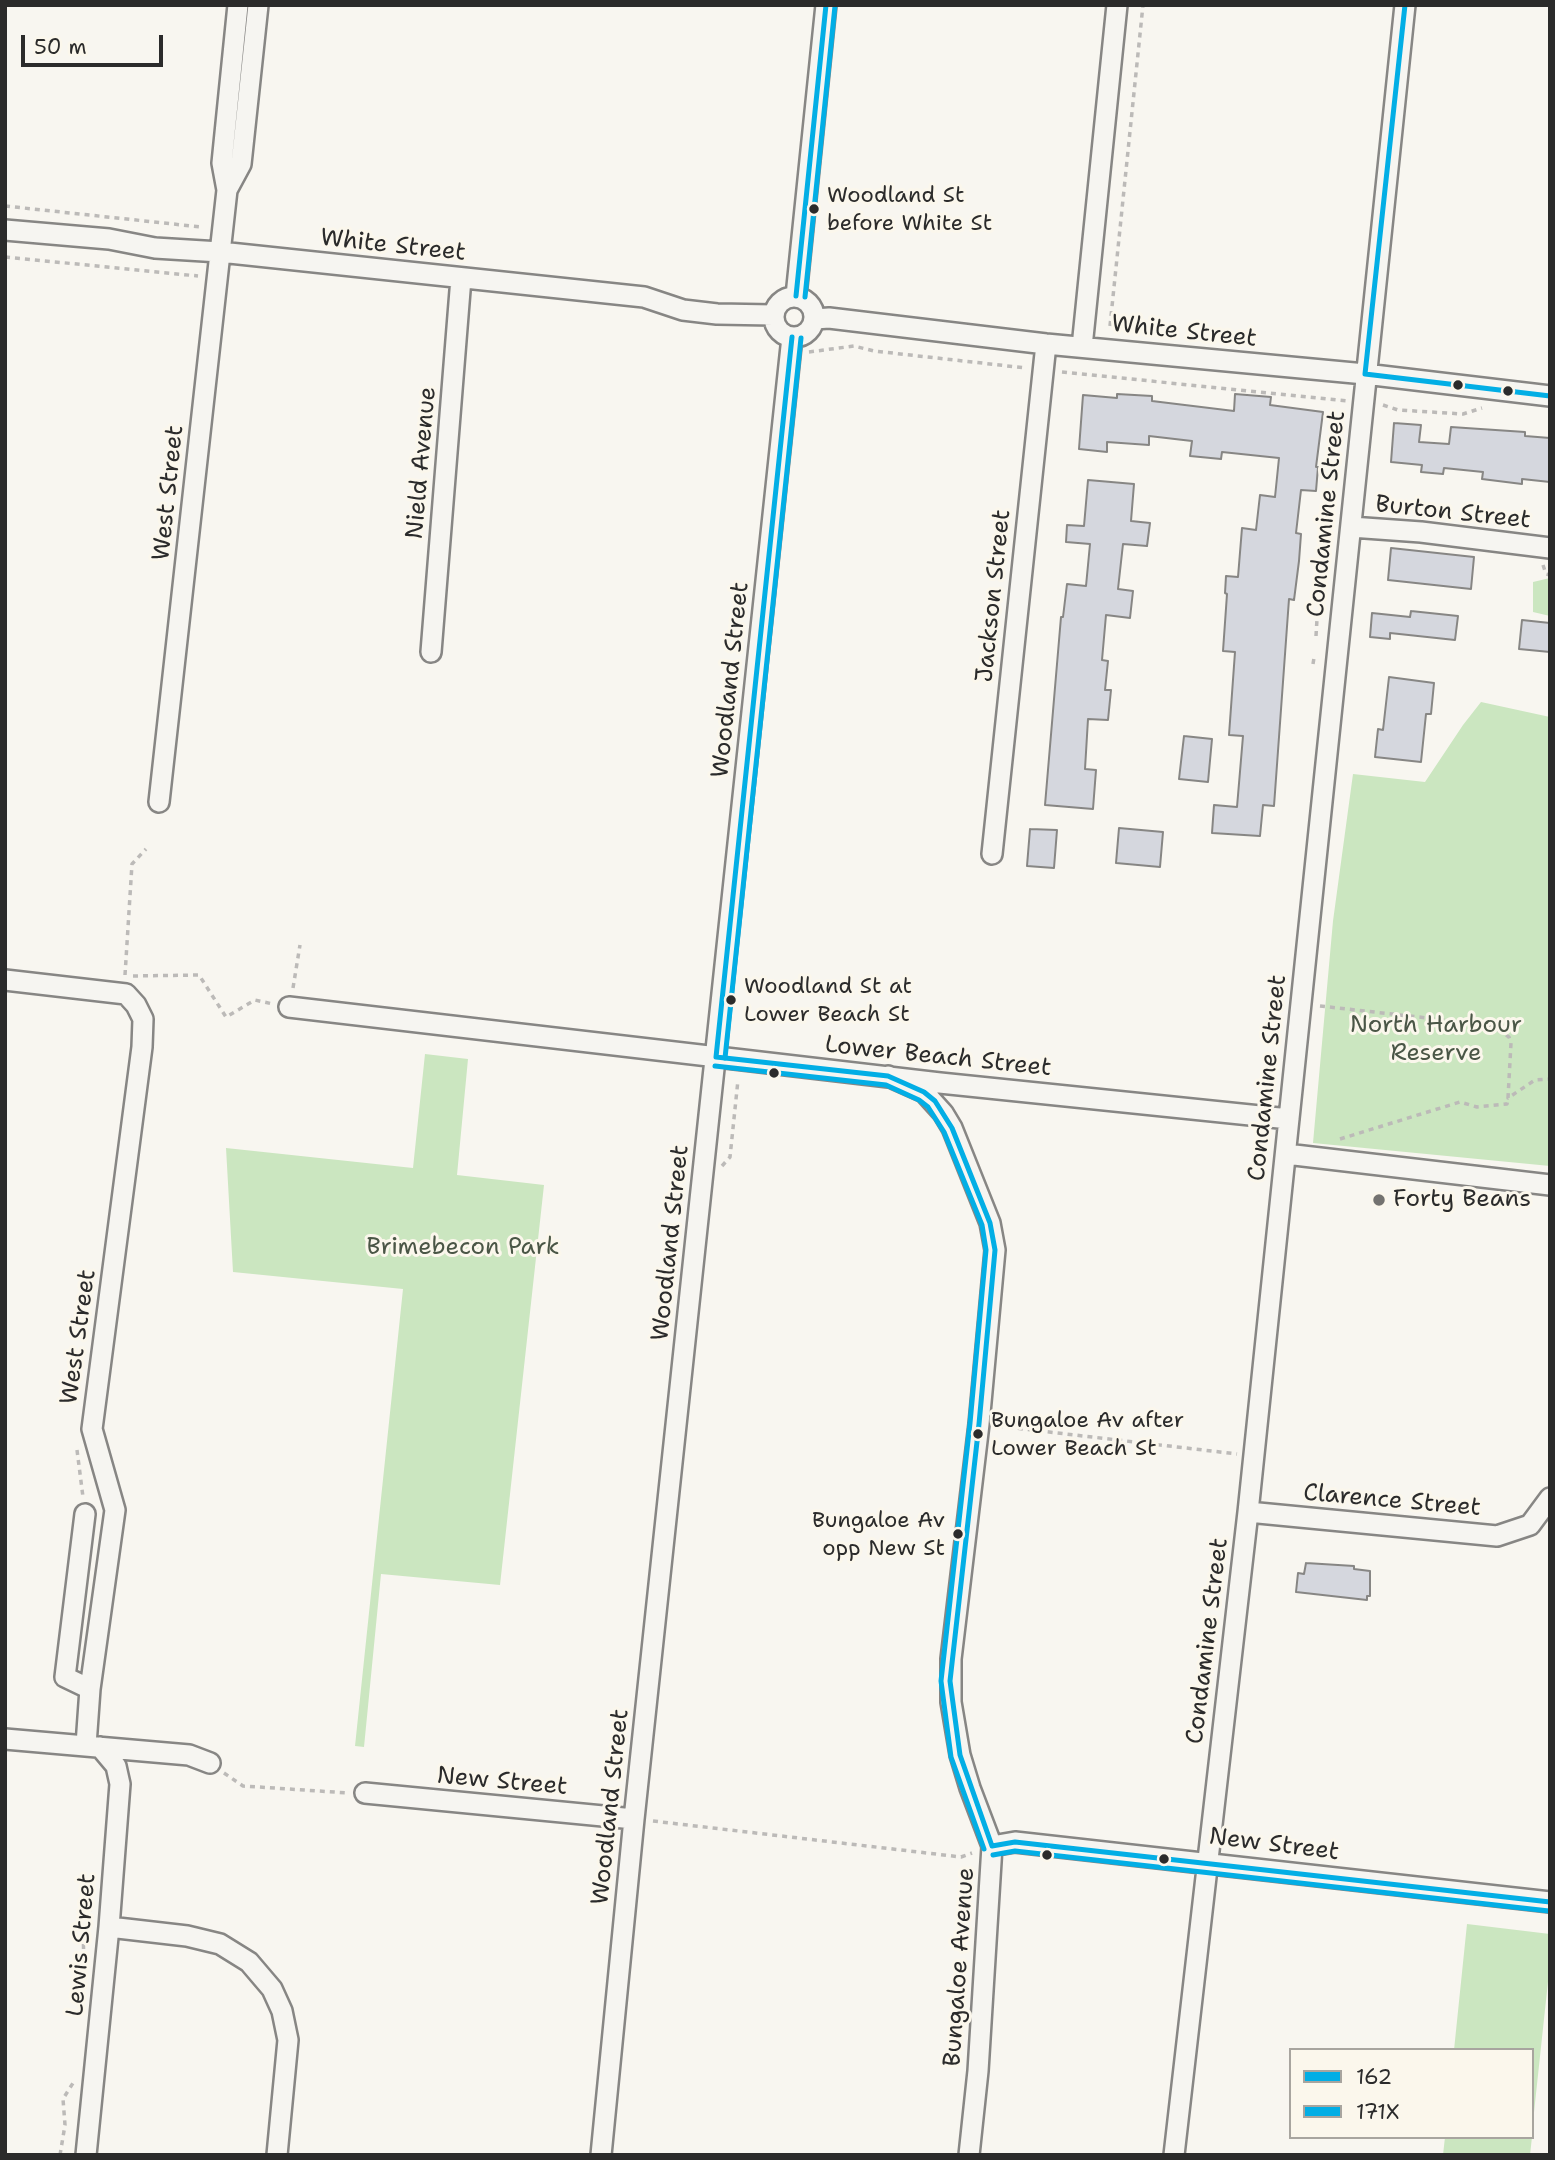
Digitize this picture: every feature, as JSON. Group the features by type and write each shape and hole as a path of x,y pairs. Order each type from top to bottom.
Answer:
{"street":[{"name":"West Street","path":"159,802 227,190 222,163 238,5"},
{"name":"West Street","path":"227,190 241,164 258,5"},
{"path":"796,296 826,5"},
{"path":"1082,347 1117,5"},
{"name":"Condamine Street","path":"1174,2155 1248,1512 1405,5"},
{"name":"White Street","path":"5,230 644,298 683,310 717,314 773,315"},
{"name":"Nield Avenue","path":"431,652 461,278"},
{"path":"796,296 810,304 815,319 799,345 780,332 773,315 779,303 796,296"},
{"name":"White Street","path":"815,319 829,318 1046,344 1366,374 1550,396"},
{"name":"Jackson Street","path":"992,854 1046,344"},
{"name":"Woodland Street","path":"601,2155 634,1819 716,1057 799,345"},
{"name":"Burton Street","path":"1350,527 1433,533 1550,548"},
{"path":"5,981 125,985"},
{"name":"West Street","path":"93,1746 90,1689 115,1510 92,1429 142,1047 143,1019 125,985"},
{"name":"Lower Beach Street","path":"289,1007 716,1057 1289,1119"},
{"name":"Bungaloe Avenue","path":"888,1076 924,1092 943,1113 952,1128 990,1223 995,1250 979,1424 950,1681 960,1755 992,1846 970,2155"},
{"path":"1286,1154 1550,1185"},
{"name":"Clarence Street","path":"1248,1512 1497,1536 1530,1525 1550,1498"},
{"path":"85,1514 65,1677 90,1689"},
{"path":"5,1739 189,1755 210,1763"},
{"name":"Lewis Street","path":"86,2155 120,1784 116,1766 93,1746"},
{"name":"New Street","path":"365,1793 634,1819"},
{"name":"New Street","path":"992,1846 1015,1842 1550,1902"},
{"path":"109,1927 187,1936 220,1944 249,1962 272,1989 282,2011 288,2040 277,2155"}],"path":[{"path":"1110,326 1143,5"},
{"path":"5,206 201,227"},
{"path":"5,257 196,276"},
{"path":"799,345 854,346 874,351 1027,368"},
{"path":"1056,372 1349,401"},
{"path":"1379,404 1398,410 1463,414 1485,407"},
{"path":"1326,533 1327,521"},
{"path":"1323,563 1324,552"},
{"path":"1321,587 1322,580"},
{"path":"1316,636 1317,619"},
{"path":"1313,664 1314,658"},
{"path":"146,849 132,864 125,985 199,975 226,1017 254,1000 289,1007 300,945"},
{"path":"1318,1005 1490,1025 1509,1037 1511,1043 1507,1104 1477,1107 1460,1102 1343,1140 1333,1139"},
{"path":"1508,1098 1535,1080 1550,1079"},
{"path":"979,1424 1254,1456"},
{"path":"75,1440 85,1514"},
{"path":"210,1763 243,1786 365,1793"},
{"path":"634,1819 961,1857 992,1846"},
{"path":"85,1979 83,1925 92,1896"},
{"path":"60,2155 65,2125 63,2099 76,2079"}],"green space":[{"path":"1550,578 1550,616 1533,612 1533,582"},
{"name":"North Harbour Reserve","path":"1481,702 1550,717 1550,1166 1313,1143 1333,921 1353,774 1425,782"},
{"name":"Brimebecon Park","path":"425,1054 468,1059 457,1175 544,1185 500,1585 381,1574 364,1747 355,1746 403,1289 233,1272 226,1148 413,1168"},
{"path":"1467,1924 1550,1934 1550,1963 1534,2112 1534,2048 1454,2048"},
{"path":"1445,2139 1532,2139 1530,2155 1443,2155"}],"building":[{"path":"1117,394 1152,396 1152,401 1234,411 1235,394 1271,397 1270,405 1323,412 1316,467 1316,491 1301,490 1296,533 1301,534 1299,561 1294,600 1289,599 1274,806 1263,805 1260,836 1212,833 1214,805 1237,807 1243,736 1229,735 1235,652 1223,651 1226,576 1238,577 1242,528 1256,530 1260,495 1275,497 1279,458 1222,452 1221,459 1190,456 1192,441 1149,436 1149,445 1107,442 1107,452 1079,449 1083,395 1117,398"},
{"path":"1394,423 1421,425 1419,442 1449,444 1451,427 1525,432 1525,436 1550,438 1550,482 1522,479 1522,484 1482,479 1483,472 1444,468 1443,474 1421,472 1422,465 1391,462"},
{"path":"1088,480 1134,484 1131,521 1150,523 1147,546 1123,544 1118,589 1133,591 1130,618 1106,615 1102,660 1108,661 1105,690 1111,690 1108,720 1088,719 1085,769 1096,770 1093,809 1045,805 1061,617 1067,584 1086,586 1090,544 1066,542 1067,525 1084,526"},
{"path":"1391,548 1474,557 1471,589 1388,580"},
{"path":"1411,611 1458,616 1455,640 1390,633 1390,639 1370,637 1372,613 1410,617"},
{"path":"1522,620 1550,623 1550,652 1519,649"},
{"path":"1389,677 1434,683 1431,714 1426,714 1421,762 1375,757 1378,729 1383,730"},
{"path":"1184,736 1212,739 1208,782 1179,779"},
{"path":"1119,828 1163,832 1160,867 1116,863"},
{"path":"1030,829 1057,830 1054,868 1027,866"},
{"path":"1306,1563 1354,1566 1354,1569 1370,1571 1370,1596 1367,1596 1367,1600 1296,1592 1298,1573 1304,1574"}],"transit line":[{"name":"162","path":"796,296 826,5"},
{"name":"162","path":"1365,374 1405,5"},
{"name":"171X","path":"805,297 835,6"},
{"name":"162","path":"716,1057 792,337"},
{"name":"171X","path":"725,1058 801,338"},
{"name":"162","path":"1365,374 1550,396"},
{"name":"162","path":"716,1057 888,1076 924,1092 935,1101 952,1128 990,1223 995,1250 979,1424 950,1681 960,1755 992,1846"},
{"name":"171X","path":"715,1066 886,1085 919,1100 928,1107 944,1132 982,1225 986,1250 941,1681 951,1757 984,1849"},
{"name":"162","path":"992,1846 1015,1842 1550,1902"},
{"name":"171X","path":"993,1855 1015,1851 1549,1911"}],"place":[{"name":"Woodland St before White St","path":"814,209"},
{"name":"Woodland St at Lower Beach St","path":"731,1000"},
{"name":"Forty Beans","path":"1379,1200"},
{"name":"Bungaloe Av after Lower Beach St","path":"978,1434"},
{"name":"Bungaloe Av opp New St","path":"958,1534"}]}
